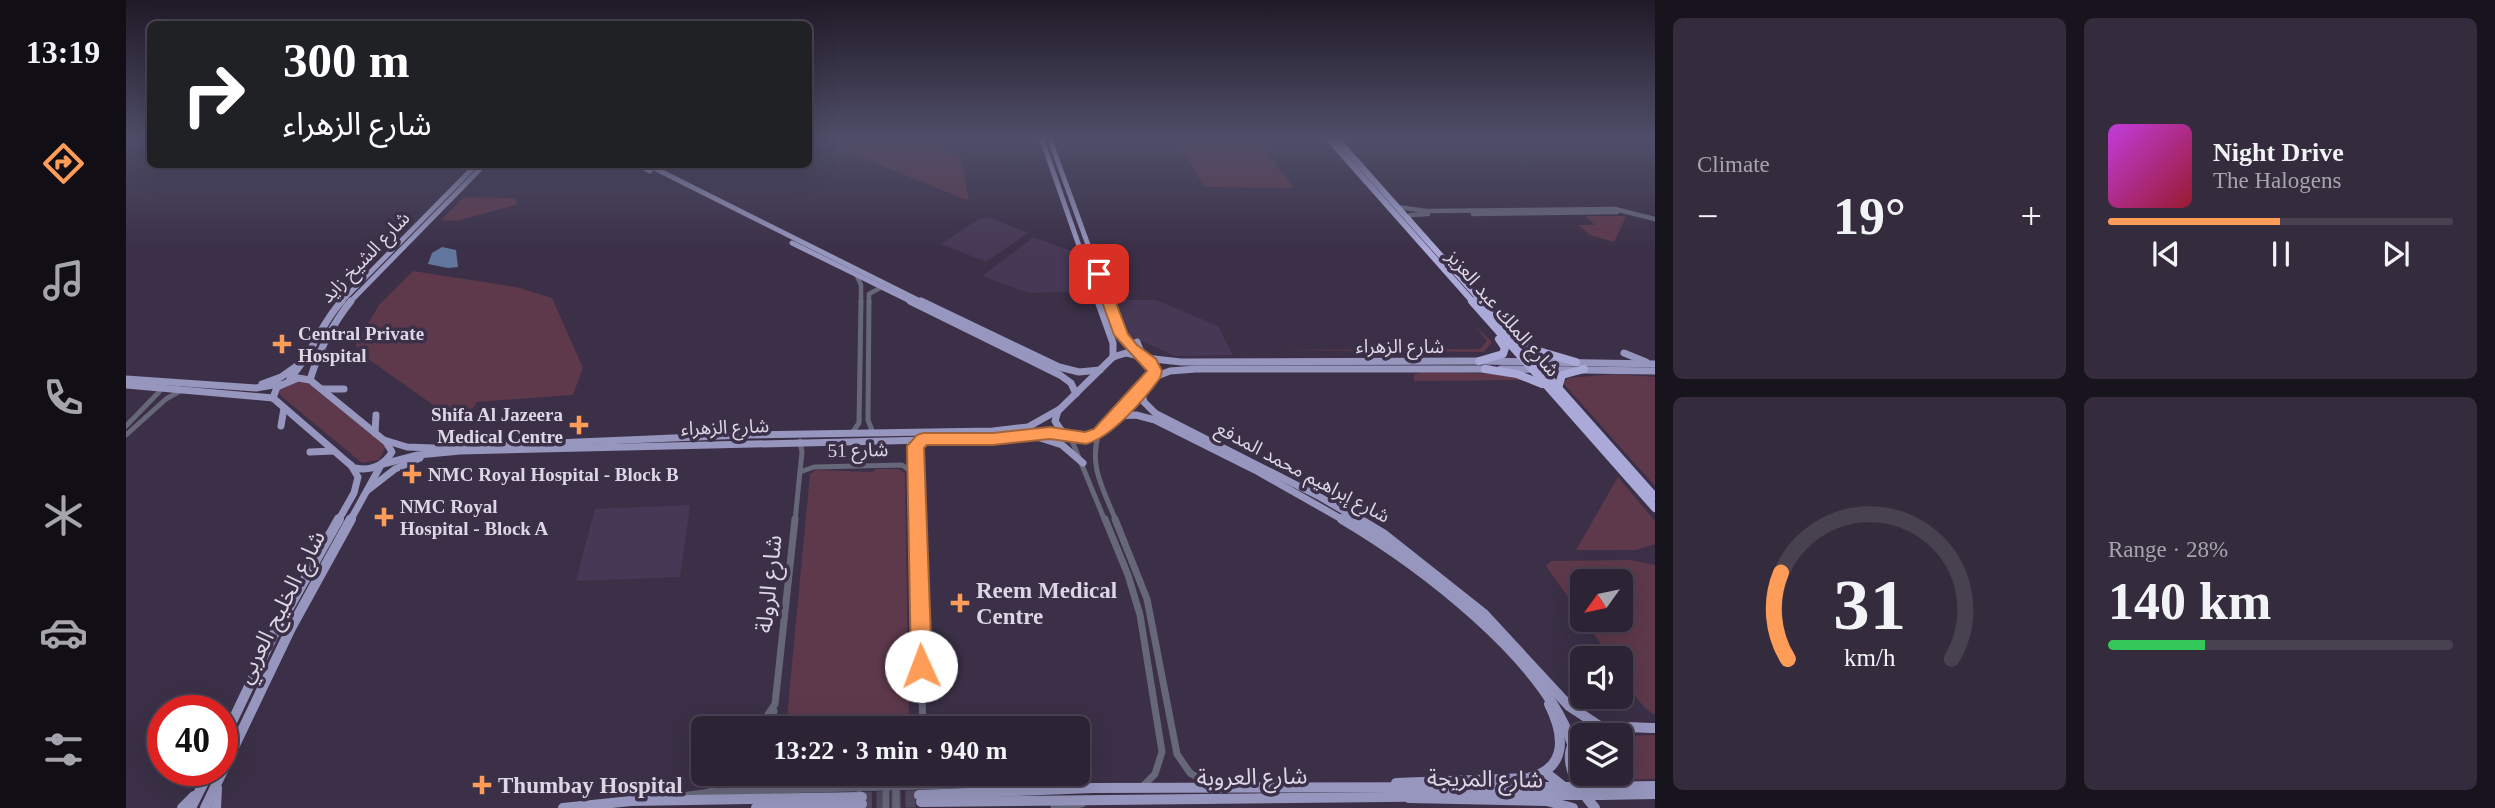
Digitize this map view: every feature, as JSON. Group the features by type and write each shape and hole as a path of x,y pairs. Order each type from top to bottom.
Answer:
{"highway":[{"name":"شارع الملك عبد العزيز","path":"1358,175 1373,193 1426,236 1497,330 1558,388 1655,497"},
{"name":"شارع الملك عبد العزيز","path":"1371,175 1386,192 1430,257 1521,346 1548,388 1655,508"},
{"path":"1399,225 1408,224"},
{"path":"1443,258 1452,261"},
{"path":"1479,361 1497,357 1504,351 1497,330"},
{"path":"1521,346 1576,362"},
{"path":"1485,369 1522,375 1548,388"},
{"path":"1558,388 1562,375 1584,369"}],"main road":[{"name":"شارع الشيخ زايد","path":"273,398 274,391 299,368 324,322 351,290 467,175"},
{"name":"شارع الشيخ زايد","path":"310,380 315,358 346,306 475,175"},
{"path":"660,175 880,288 1060,375 1071,383 1076,394"},
{"path":"666,175 940,311 1063,368 1085,372 1100,370"},
{"path":"1054,175 1114,345 1113,357 1056,416 1056,424 1070,436"},
{"path":"1063,175 1122,335 1154,368 1152,378 1099,433"},
{"path":"433,219 442,206 438,206"},
{"path":"1082,255 1092,270 1098,272"},
{"path":"915,304 938,313 940,311"},
{"path":"324,322 321,333 327,334"},
{"path":"1137,342 1143,357"},
{"name":"شارع الزهراء","path":"1113,357 1126,353 1181,362 1285,359 1479,361 1584,369 1654,367"},
{"path":"1616,362 1621,353 1654,367"},
{"path":"249,388 281,377 297,366 307,354"},
{"path":"1429,357 1446,361"},
{"name":"شارع الزهراء","path":"1152,378 1173,370 1196,369 1485,369 1576,362 1616,362 1654,367"},
{"path":"126,379 249,388 303,377 384,440 392,452 382,464"},
{"path":"126,385 273,398 351,465"},
{"path":"322,390 344,389"},
{"name":"شارع إبراهيم محمد المدفع","path":"1141,390 1143,402 1151,411 1327,500 1383,534 1471,603 1569,706 1595,723"},
{"path":"281,426 284,408"},
{"path":"851,436 1019,429 1037,423 1060,410"},
{"path":"375,433 376,415"},
{"name":"شارع إبراهيم محمد المدفع","path":"1115,416 1144,416 1318,503 1362,528 1442,589 1509,652 1545,694 1564,723 1570,739"},
{"name":"شارع الزهراء","path":"384,440 407,447 434,448 720,436 923,439 1050,433 1086,439 1099,433"},
{"path":"1189,437 1193,435 1209,441"},
{"name":"شارع الزهراء","path":"351,465 366,470 401,457 431,454 851,436"},
{"path":"1022,436 1058,443 1071,450 1083,463"},
{"path":"310,452 335,451"},
{"path":"362,496 395,469 431,454"},
{"name":"شارع الخليج العربي","path":"238,738 273,663 362,496 382,464"},
{"name":"شارع الخليج العربي","path":"238,709 273,636 354,494 358,477 351,465"},
{"path":"273,636 268,662 273,663"},
{"path":"1509,652 1538,673"},
{"path":"1392,790 1407,780 1528,778 1546,772 1553,762 1561,734 1545,694"},
{"path":"1633,728 1655,728"},
{"path":"1546,772 1563,786 1567,797 1563,799"},
{"name":"شارع الخليج العربي","path":"205,808 215,786"},
{"path":"216,808 218,786"},
{"path":"1580,786 1594,808"},
{"name":"شارع العروبة","path":"1094,794 1141,788 1216,788 1392,790 1563,799 1598,791 1655,786"},
{"path":"182,808 201,788"},
{"path":"191,808 201,788"},
{"name":"شارع العروبة","path":"920,799 1392,790"},
{"name":"شارع المريجة","path":"1392,790 1431,801 1563,799"},
{"name":"شارع العروبة","path":"1598,791 1655,794"},
{"path":"563,808 666,801 861,797"},
{"path":"756,808 861,797"}],"street":[{"path":"1395,205 1409,210 1426,211 1615,209 1654,221"},
{"path":"1419,214 1416,212 1426,211"},
{"path":"1408,224 1410,215 1419,214 1617,212 1654,221"},
{"path":"851,436 859,423 861,284 857,276"},
{"path":"875,433 868,423 869,293 880,288"},
{"path":"861,304 866,305 869,314"},
{"path":"158,387 158,396"},
{"path":"126,435 166,398 186,390"},
{"path":"859,390 863,409 868,411"},
{"path":"126,426 158,396 163,395 166,398"},
{"path":"1099,433 1094,457 1099,481 1147,599 1177,754 1197,779 1216,788"},
{"path":"1070,436 1134,594 1155,702 1162,757 1155,774 1141,788"},
{"path":"922,716 913,503 914,452 923,439"},
{"name":"شارع الرولة","path":"767,716 775,704 800,472 802,449 799,440"},
{"name":"شارع 51","path":"800,472 814,467 902,465 915,474"},
{"path":"1098,509 1105,510 1113,517"},
{"path":"1155,702 1162,713 1170,716"},
{"path":"774,716 775,704"},
{"path":"710,792 715,786"},
{"path":"771,786 774,791"},
{"path":"861,797 867,786"},
{"path":"666,801 684,795 710,792 774,791 861,797 886,788 960,786"},
{"path":"1075,786 1094,794"},
{"path":"886,788 886,808"},
{"path":"896,788 896,808"},
{"path":"1054,808 1094,794"}],"shaded area":[{"path":"904,175 964,175 969,201"},
{"path":"1197,175 1284,175 1294,188 1205,187"},
{"path":"464,197 514,198 518,204 457,221 441,220"},
{"path":"1585,216 1626,217 1614,242 1590,235 1578,225 1595,225"},
{"path":"991,218 1028,233 986,262 941,244 979,219"},
{"path":"1034,237 1077,253 1088,291 1029,293 982,276"},
{"path":"413,271 516,287 552,298 583,368 573,395 477,402 467,417 446,414 361,354 356,344 379,305"},
{"path":"1116,300 1156,300 1218,326 1233,355 1175,356 1131,336"},
{"path":"1474,325 1492,342 1484,352 1257,350 1480,349 1487,341"},
{"path":"1422,372 1507,374 1524,380 1414,381 1414,375"},
{"path":"1616,374 1655,377 1655,486 1563,383 1568,378"},
{"path":"305,381 386,446 379,460 362,463 280,395 279,390"},
{"path":"876,469 899,469 905,473 909,716 787,716 810,474 816,470 872,472"},
{"path":"1618,477 1655,521 1655,544 1636,550 1576,550"},
{"path":"690,505 680,577 576,581 595,509"},
{"path":"1630,560 1655,565 1655,715 1642,705 1633,693 1633,646 1602,646 1593,632 1633,632 1633,569 1570,569 1570,600 1546,566 1551,561"},
{"path":"1655,735 1655,779 1633,780 1633,736"}],"water":[{"path":"442,247 456,250 458,267 428,264 432,253"}],"tunnel":[{"path":"862,797 919,795"},
{"path":"862,804 921,802"}],"place":[{"name":"Central Private Hospital","path":"282,344"},
{"name":"Shifa Al Jazeera Medical Centre","path":"579,425"},
{"name":"NMC Royal Hospital - Block B","path":"412,474"},
{"name":"NMC Royal Hospital - Block A","path":"384,517"},
{"name":"Reem Medical Centre","path":"960,603"},
{"name":"Thumbay Hospital","path":"482,785"}],"route":[{"path":"921,666 914,452 916,446 923,439 993,439 1050,433 1086,439 1099,433 1154,376 1155,371 1153,365 1132,348 1122,335 1099,274"}]}
